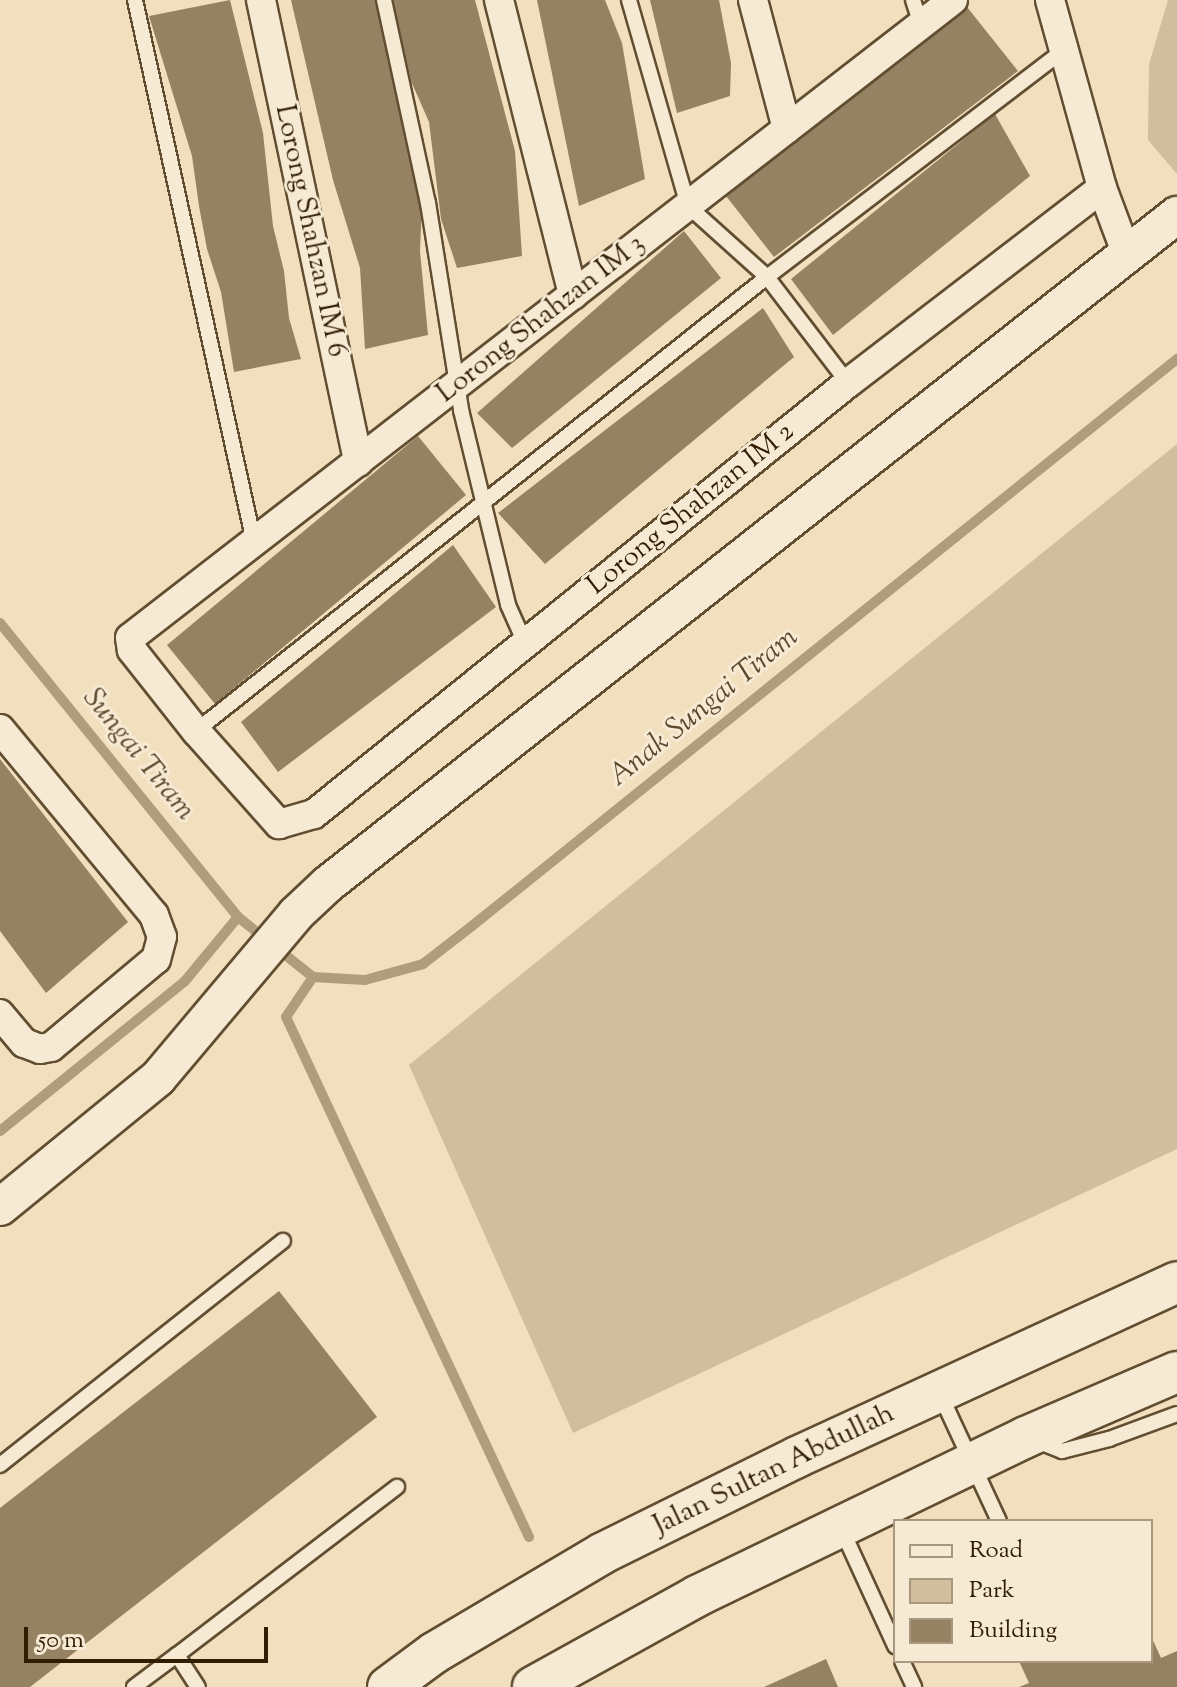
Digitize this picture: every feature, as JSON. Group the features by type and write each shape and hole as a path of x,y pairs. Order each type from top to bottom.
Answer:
{"main road":[{"name":"Jalan Sultan Abdullah","path":"388,1687 434,1653 603,1553 938,1390 1177,1282"},
{"path":"533,1687 697,1596 1026,1437 1177,1372"}],"street":[{"name":"Lorong Shahzan IM 6","path":"261,0 358,462"},
{"path":"499,0 573,295"},
{"path":"753,0 787,129"},
{"name":"Lorong Shahzan IM 3","path":"196,731 132,650 130,638 787,129 917,12 953,0"},
{"path":"1050,0 1102,188 1127,255"},
{"name":"Lorong Shahzan IM 2","path":"196,731 279,824 314,814 848,383 1102,188"},
{"path":"0,1207 158,1078 296,914 328,884 1177,215"},
{"path":"0,729 154,915 162,937 156,959 51,1047 40,1049 24,1043 0,1014"}],"lane":[{"path":"135,0 254,542"},
{"path":"384,0 428,203 461,410 508,605 525,643"},
{"path":"629,0 688,206 767,277 848,383"},
{"path":"196,731 767,277 1064,50"},
{"path":"0,1465 283,1241"},
{"path":"938,1390 998,1519"},
{"path":"1026,1437 1062,1451 1109,1439 1177,1414"},
{"path":"134,1687 397,1487"},
{"path":"840,1527 893,1642"},
{"path":"177,1655 198,1687"},
{"path":"903,1663 914,1687"}],"green space":[{"path":"1168,0 1177,0 1177,174 1148,140 1149,64"},
{"path":"1177,444 1177,1149 573,1433 409,1065"}],"building":[{"path":"230,0 263,133 273,226 284,271 289,318 301,359 234,372 221,292 207,249 192,156 149,16"},
{"path":"291,0 378,0 422,204 420,251 428,335 365,349 360,268 333,180"},
{"path":"393,0 475,0 515,151 522,256 457,268 441,219 429,122 411,81"},
{"path":"537,0 605,0 622,43 645,179 579,206"},
{"path":"650,0 719,0 731,63 730,96 677,113"},
{"path":"963,2 1018,71 774,257 726,196"},
{"path":"995,114 1030,176 833,335 791,279"},
{"path":"684,231 721,278 512,448 477,413"},
{"path":"763,308 794,357 545,564 498,513"},
{"path":"418,436 466,495 215,704 167,645"},
{"path":"453,545 496,607 278,772 241,722"},
{"path":"0,759 128,922 46,993 0,931"},
{"path":"279,1291 377,1417 30,1687 0,1687 0,1508"},
{"path":"1153,1640 1161,1658 1177,1651 1177,1687 1019,1687 1029,1683 1020,1663 1153,1663"},
{"path":"826,1659 838,1687 764,1687"}],"waterway":[{"name":"Anak Sungai Tiram","path":"0,623 238,917 313,977 365,980 423,964 1177,359"},
{"path":"0,1131 185,981 238,917"},
{"path":"313,977 286,1017 529,1537"}],"water label":[{"name":"Sungai Tiram","path":"138,755"}]}
